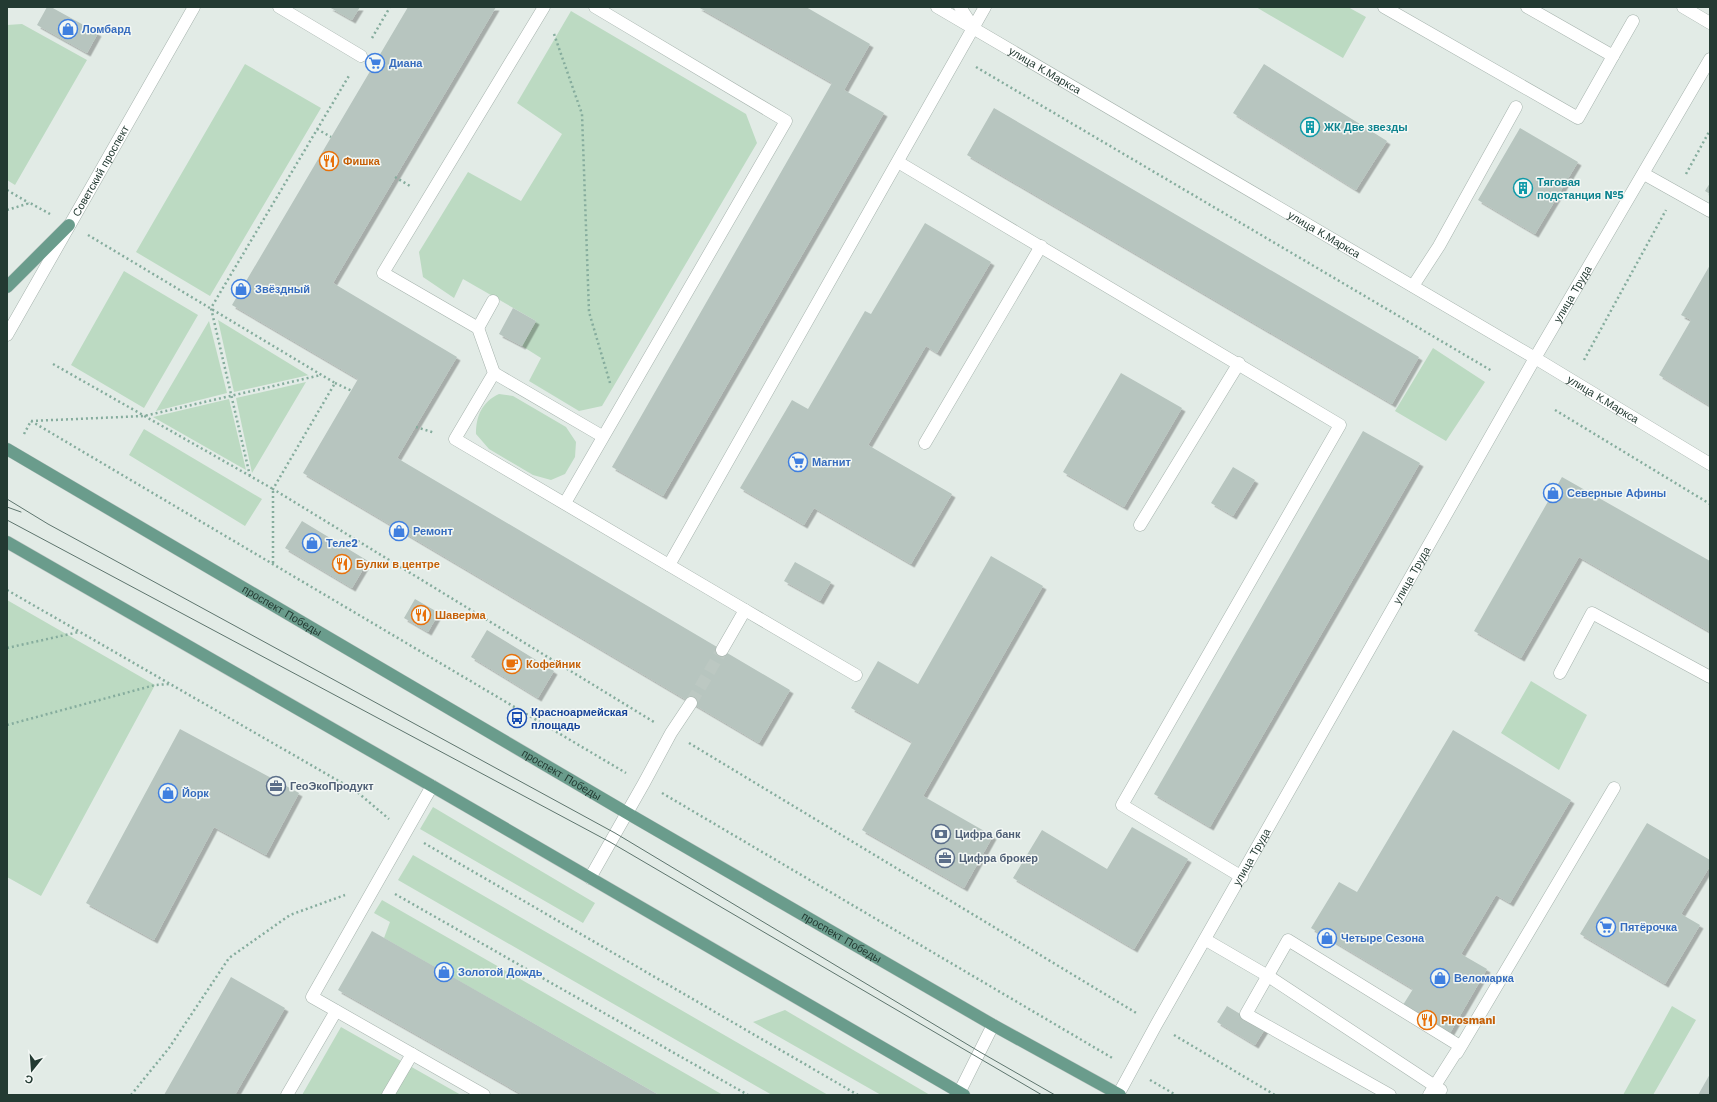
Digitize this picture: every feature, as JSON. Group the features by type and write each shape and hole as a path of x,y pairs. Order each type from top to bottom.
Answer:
{"main road":[{"path":"7,286 70,225"},
{"name":"проспект Победы","path":"7,449 627,813 652,825 993,1025 1119,1095"},
{"path":"7,542 432,786 960,1094"}],"street":[{"name":"Советский проспект","path":"7,335 194,7"},
{"path":"279,7 362,56"},
{"path":"544,7 383,273 478,328 494,373 602,436"},
{"path":"565,503 602,436 786,121 595,7"},
{"name":"улица К.Маркса","path":"937,7 1414,286 1710,464"},
{"path":"960,7 973,27"},
{"path":"669,565 898,162 984,7"},
{"path":"1384,7 1578,118 1633,21"},
{"path":"1527,7 1613,56"},
{"path":"1683,7 1710,23"},
{"name":"улица Труда","path":"1119,1095 1156,1025 1242,877 1535,358 1710,59"},
{"path":"1414,286 1439,246 1516,107"},
{"path":"898,162 1340,424 1122,805 1242,877"},
{"path":"1644,174 1710,211"},
{"path":"925,443 1041,246"},
{"path":"478,328 493,301"},
{"path":"1140,525 1239,363"},
{"path":"494,373 455,439 856,674"},
{"path":"722,650 745,610"},
{"path":"1560,673 1592,613 1710,676"},
{"path":"590,878 671,733 691,703"},
{"path":"432,786 312,997 484,1095"},
{"path":"1206,940 1268,976 1437,1092 1460,1046 1614,788"},
{"path":"1390,1095 1246,1014 1288,940 1460,1046"},
{"path":"287,1095 336,1011"},
{"path":"960,1094 993,1025"},
{"path":"388,1095 412,1054"}],"path":[{"path":"250,476 211,308 390,7"},
{"path":"552,28 582,114 589,312 610,384"},
{"path":"957,56 1492,371"},
{"path":"317,129 331,137"},
{"path":"1584,360 1710,130"},
{"path":"7,190 70,225 211,308 321,375 352,391"},
{"path":"7,210 30,203"},
{"path":"53,364 273,489 671,733 1275,1095"},
{"path":"321,375 144,416 31,421 644,783"},
{"path":"273,564 273,489 335,383"},
{"path":"1555,410 1710,504"},
{"path":"7,590 356,791 406,833 858,1095"},
{"path":"7,648 79,632"},
{"path":"7,725 155,685 170,684"},
{"path":"667,796 1176,1095"},
{"path":"131,1095 169,1048 229,958 290,915 377,884 748,1095"}],"green space":[{"path":"1256,7 1348,7 1366,17 1343,58"},
{"path":"571,11 746,114 757,143 602,406 579,411 529,381 541,358 522,346 536,321 463,279 454,298 423,277 419,252 468,172 521,201 562,134 517,103"},
{"path":"22,24 87,60 15,185 7,180 7,25"},
{"path":"245,64 321,108 210,296 136,252"},
{"path":"124,271 198,315 144,408 71,365"},
{"path":"218,320 308,375 309,375 234,392"},
{"path":"209,321 227,393 156,411"},
{"path":"1433,348 1485,382 1446,441 1395,411"},
{"path":"306,382 252,473 236,398"},
{"path":"499,394 513,396 566,427 576,442 575,457 565,474 551,480 533,475 489,449 476,434 477,421 481,410 488,401"},
{"path":"229,399 246,470 153,417"},
{"path":"144,429 262,499 245,526 129,455"},
{"path":"7,600 155,685 41,896 7,877"},
{"path":"1531,681 1587,715 1559,770 1501,733"},
{"path":"433,807 595,903 583,923 420,829"},
{"path":"413,855 828,1095 772,1095 398,880"},
{"path":"382,900 723,1095 659,1095 384,938 390,922 374,913"},
{"path":"1672,1006 1696,1020 1653,1095 1623,1095"},
{"path":"785,1010 930,1095 881,1095 753,1022"},
{"path":"341,1027 461,1095 302,1095"}],"building":[{"name":"Ломбард","path":"47,7 51,7 98,33 87,53 37,25"},
{"path":"329,7 360,7 352,20"},
{"path":"408,7 496,7 333,283 457,357 397,458 790,690 759,743 303,473 358,379 232,305"},
{"path":"698,7 806,7 870,44 844,90 884,113 663,496 612,467 832,83"},
{"name":"ЖК Две звезды","path":"1264,64 1387,141 1356,190 1233,113"},
{"path":"994,108 1419,357 1392,404 967,155"},
{"name":"Тяговая подстанция №5","path":"1520,128 1578,162 1535,234 1478,200"},
{"path":"1710,183 1710,194 1705,191"},
{"path":"925,223 991,262 937,353 926,346 868,445 952,494 911,564 814,508 804,525 740,488 792,400 808,409 865,311 871,314"},
{"path":"1710,265 1710,406 1659,375 1691,320 1681,315"},
{"path":"513,308 536,321 522,346 499,334"},
{"path":"1121,373 1182,408 1124,507 1063,472"},
{"path":"1363,431 1420,463 1210,827 1154,794"},
{"path":"1233,467 1255,480 1233,516 1211,503"},
{"path":"1562,477 1710,561 1710,632 1579,557 1521,658 1474,631"},
{"path":"302,521 368,561 352,588 285,548"},
{"path":"991,556 1043,586 923,796 993,836 964,888 862,830 912,742 851,708 878,661 918,684"},
{"path":"795,562 831,582 820,601 784,581"},
{"name":"Шаверма","path":"415,599 439,613 428,632 404,618"},
{"name":"Кофейник","path":"487,630 554,671 538,698 471,657"},
{"path":"180,729 299,793 266,855 214,827 154,940 86,903"},
{"path":"1453,730 1571,800 1510,903 1496,895 1461,954 1487,969 1450,1033 1403,1005 1413,989 1311,928 1339,882 1357,892"},
{"path":"1647,823 1710,860 1710,866 1681,914 1700,925 1665,984 1580,934"},
{"path":"1132,827 1188,859 1134,949 1013,878 1042,830 1107,869"},
{"path":"372,931 659,1095 523,1095 338,990"},
{"path":"231,977 285,1008 235,1095 164,1095"},
{"path":"1227,1006 1265,1029 1255,1045 1217,1022"},
{"path":"1710,1074 1710,1095 1698,1095"}],"tunnel":[{"path":"691,703 722,650"}],"tram line":[{"path":"7,499 48,524 615,833 980,1052 1055,1095"},
{"path":"7,507 21,512"},
{"path":"7,520 610,842 1042,1095"}],"place":[{"name":"Ломбард","path":"68,29"},
{"name":"Диана","path":"375,63"},
{"name":"ЖК Две звезды","path":"1310,127"},
{"name":"Фишка","path":"329,161"},
{"name":"Тяговая подстанция №5","path":"1523,188"},
{"name":"Звёздный","path":"241,289"},
{"name":"Магнит","path":"798,462"},
{"name":"Северные Афины","path":"1553,493"},
{"name":"Ремонт","path":"399,531"},
{"name":"Теле2","path":"312,543"},
{"name":"Булки в центре","path":"342,564"},
{"name":"Шаверма","path":"421,615"},
{"name":"Кофейник","path":"512,664"},
{"name":"Красноармейская площадь","path":"517,718"},
{"name":"ГеоЭкоПродукт","path":"276,786"},
{"name":"Йорк","path":"168,793"},
{"name":"Цифра банк","path":"941,834"},
{"name":"Цифра брокер","path":"945,858"},
{"name":"Пятёрочка","path":"1606,927"},
{"name":"Четыре Сезона","path":"1327,938"},
{"name":"Золотой Дождь","path":"444,972"},
{"name":"Веломарка","path":"1440,978"},
{"name":"Pirosmani","path":"1427,1020"}]}
